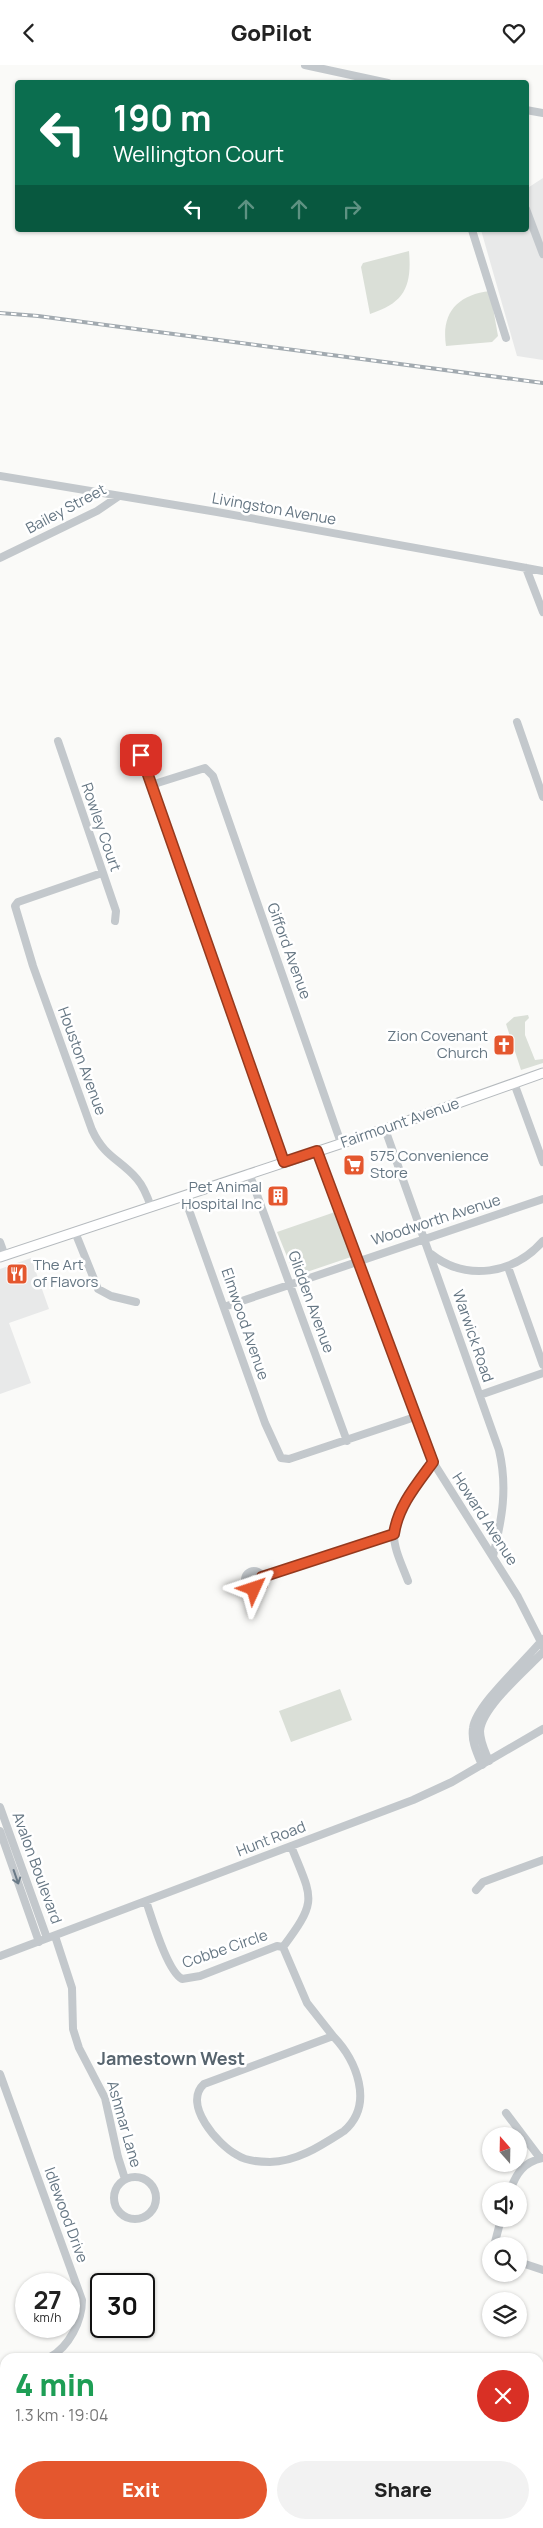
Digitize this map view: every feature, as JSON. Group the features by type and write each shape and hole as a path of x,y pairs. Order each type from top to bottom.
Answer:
{"main road":[{"name":"Fairmount Avenue","path":"2,1257 248,1173 385,1129 543,1073"}],"street":[{"path":"305,65 374,80"},
{"path":"529,111 543,113"},
{"path":"529,217 543,254"},
{"path":"473,232 506,338"},
{"name":"Livingston Avenue","path":"0,476 217,512 543,571"},
{"name":"Bailey Street","path":"0,558 97,511 119,496"},
{"path":"526,568 543,612"},
{"path":"517,722 543,797"},
{"name":"Rowley Court","path":"58,741 116,911 115,921"},
{"path":"141,755 284,1162"},
{"name":"Gifford Avenue","path":"151,785 197,770 205,768 208,770 220,795 341,1143"},
{"name":"Houston Avenue","path":"102,873 18,902 14,907 33,966 92,1130 98,1142 110,1157 138,1181 151,1207"},
{"path":"514,1083 543,1162"},
{"name":"Warwick Road","path":"385,1129 480,1395 504,1471 504,1507 493,1556"},
{"name":"Howard Avenue","path":"317,1151 433,1462 518,1597 542,1642"},
{"name":"Glidden Avenue","path":"248,1173 347,1441"},
{"name":"Elmwood Avenue","path":"184,1196 265,1423 278,1454 282,1459 289,1459 347,1441"},
{"name":"Woodworth Avenue","path":"224,1307 543,1199"},
{"path":"75,1233 98,1289 111,1296 136,1301"},
{"path":"430,1254 446,1265 471,1271 489,1272 508,1267 535,1250 543,1241"},
{"path":"0,1242 2,1257"},
{"path":"508,1267 543,1365"},
{"path":"480,1395 543,1373"},
{"path":"347,1441 415,1417"},
{"path":"408,1581 394,1534 395,1523 404,1503 433,1462"},
{"path":"262,1577 394,1534"},
{"path":"482,1765 472,1735 475,1719 484,1705 542,1642"},
{"path":"489,1761 481,1739 484,1719 494,1705 543,1652"},
{"name":"Hunt Road","path":"0,1956 424,1795 482,1765 543,1729"},
{"name":"Avalon Boulevard","path":"0,1807 51,1937"},
{"name":"Avalon Boulevard","path":"0,1831 39,1941"},
{"name":"Cobbe Circle","path":"146,1901 170,1963 176,1974 182,1979 200,1976 277,1946 283,1947 302,1922 310,1902 306,1885 291,1846"},
{"path":"476,1890 483,1882 543,1860"},
{"name":"Ashmar Lane","path":"51,1937 72,1988 72,2029 79,2048 105,2097 118,2157 125,2179"},
{"path":"283,1947 287,1951 307,2003 351,2057 359,2084 356,2116 344,2131 289,2160 268,2162 250,2160 238,2156 210,2131 200,2113 197,2097 199,2089 204,2084 333,2036"},
{"name":"Idlewood Drive","path":"0,2074 82,2300 79,2316 68,2341 63,2349 56,2353"},
{"path":"506,2113 542,2158 522,2167 514,2182"},
{"name":"Ashmar Lane","path":"139,2177 151,2184 155,2190 156,2197 152,2210 141,2219 127,2218 116,2209 114,2203 116,2189 125,2179 139,2177"},
{"path":"527,2265 543,2270"}],"shaded area":[{"path":"543,178 543,360 517,356 482,232 529,232 529,187"},
{"path":"409,251 409,274 404,292 382,310 370,314 361,267 363,263"},
{"path":"490,291 498,336 492,342 446,346 446,324 454,308 460,301 468,297"},
{"path":"528,1015 529,1018 525,1022 525,1035 535,1060 543,1059 543,1063 521,1070 506,1024 514,1017"},
{"path":"335,1212 351,1257 295,1276 277,1232"},
{"path":"31,1258 49,1309 9,1323 31,1383 0,1394 0,1269"},
{"path":"340,1689 352,1720 291,1742 279,1711"}],"railway":[{"path":"0,313 38,316 543,383"}],"place":[{"name":"Zion Covenant Church","path":"504,1045"},
{"name":"575 Convenience Store","path":"354,1165"},
{"name":"Pet Animal Hospital Inc","path":"278,1196"},
{"name":"The Art of Flavors","path":"17,1274"}],"district":[{"name":"Jamestown West","path":"171,2059"}],"route":[{"path":"141,755 284,1162 317,1151 433,1462 404,1503 395,1523 394,1534 262,1577 262,1585 254,1589"}]}
